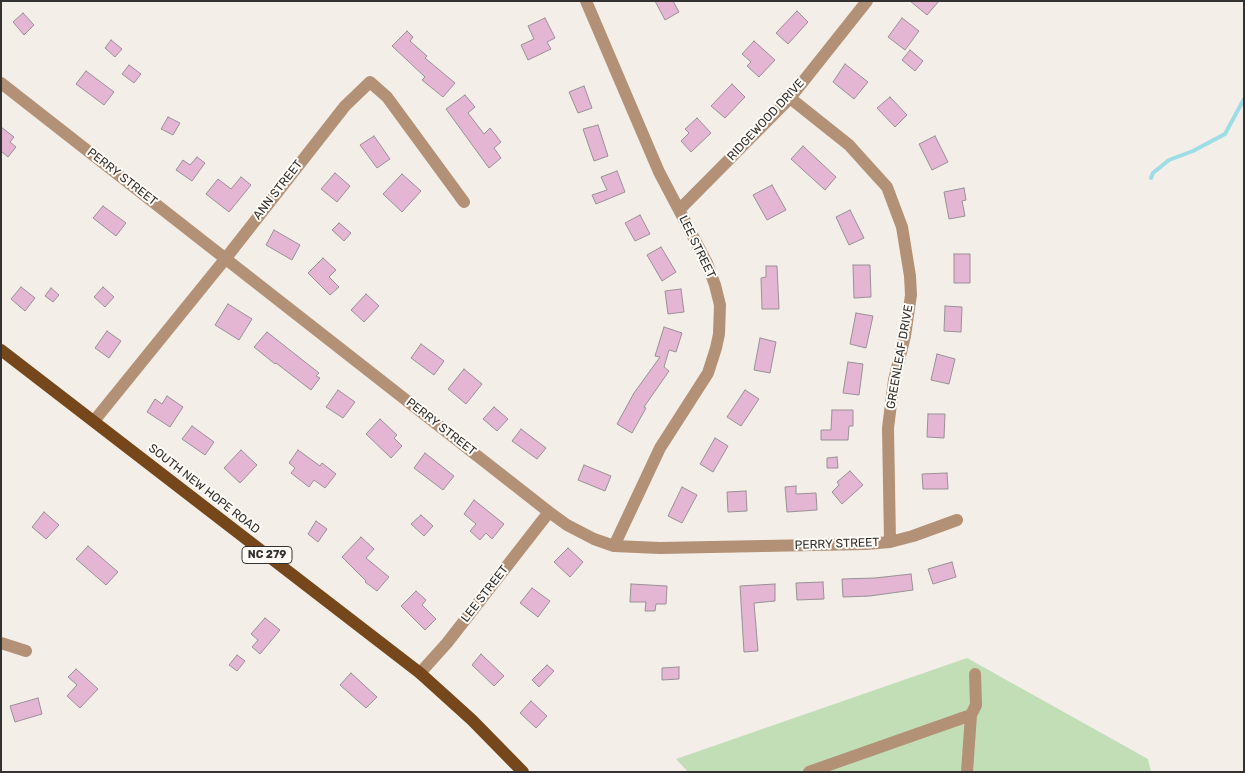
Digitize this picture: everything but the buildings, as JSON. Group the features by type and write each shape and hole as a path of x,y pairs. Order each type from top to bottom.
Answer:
{"main road":[{"name":"SOUTH NEW HOPE ROAD","path":"1,350 420,673 472,720 522,772"}],"street":[{"name":"LEE STREET","path":"586,1 658,172 707,263 720,306 716,348 708,373 660,448 614,546"},
{"name":"RIDGEWOOD DRIVE","path":"679,210 790,98 867,1"},
{"name":"ANN STREET","path":"94,421 226,258 344,106 370,82 387,97 464,202"},
{"name":"PERRY STREET","path":"1,83 549,512 594,539 614,546 660,548 890,542 957,520"},
{"name":"GREENLEAF DRIVE","path":"790,98 849,145 868,164 887,188 902,227 910,276 911,295 906,336 894,380 888,428 890,542"},
{"name":"LEE STREET","path":"420,673 448,643 549,512"},
{"path":"1,643 26,651"},
{"path":"967,772 971,715 976,705 975,674"},
{"path":"809,772 971,715"}],"green space":[{"path":"967,658 1148,759 1151,772 688,772 676,759"}],"waterway":[{"path":"1151,178 1153,173 1169,160 1193,151 1225,134 1244,99"}]}
